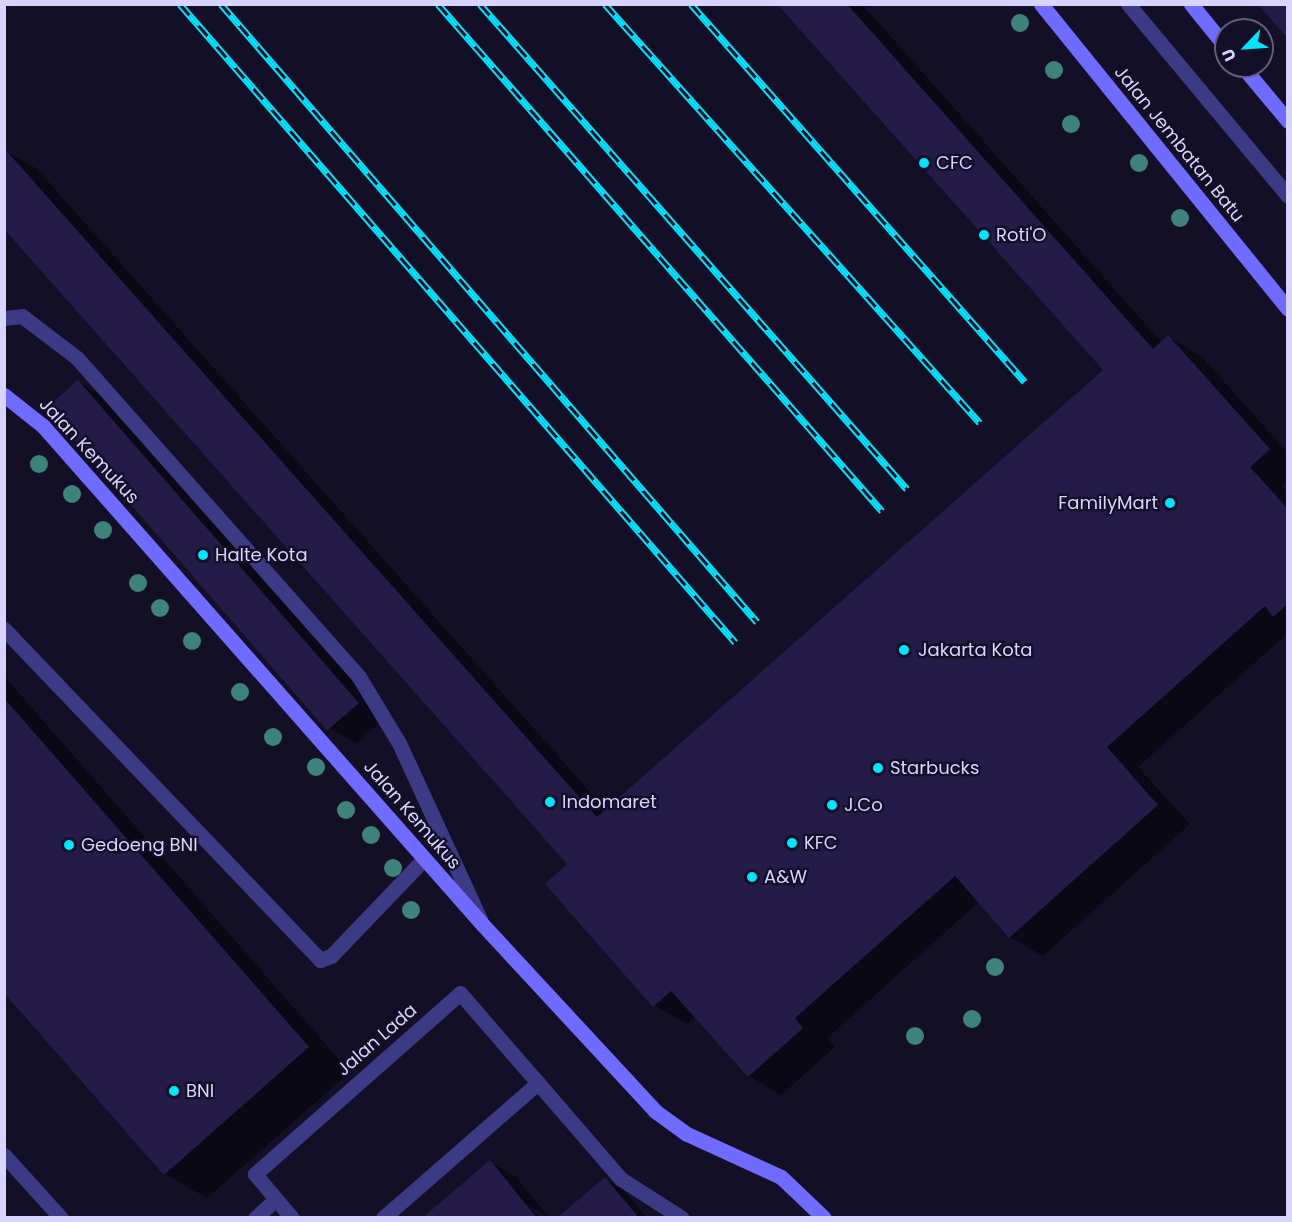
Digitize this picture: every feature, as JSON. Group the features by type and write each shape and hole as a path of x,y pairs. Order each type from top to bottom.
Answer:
{"main road":[{"name":"Jalan Jembatan Batu","path":"1041,4 1287,309"},
{"path":"1191,4 1214,32"},
{"path":"1252,78 1287,121"},
{"name":"Jalan Kemukus","path":"4,395 43,426 424,859 655,1111 687,1134 781,1177 824,1218"}],"street":[{"path":"1128,4 1287,196"},
{"path":"4,318 22,316 77,358 359,677 399,743 483,925"},
{"path":"4,629 320,960 332,956 424,859"},
{"name":"Jalan Lada","path":"292,1218 255,1174 460,993 621,1179 682,1218"},
{"path":"383,1218 538,1083"},
{"path":"4,1155 61,1218"},
{"path":"255,1218 276,1199"}],"building":[{"path":"777,4 847,4 1153,349 1168,335 1270,449 1250,467 1288,509 1288,604 1273,617 1265,606 1107,747 1158,805 1009,938 955,876 795,1018 803,1028 748,1077 671,991 653,1007 545,884 567,864 4,229 4,148 597,817 1103,370"},
{"path":"1258,4 1288,4 1288,39 1274,23 1274,18 1270,18"},
{"name":"Halte Kota","path":"78,380 359,703 327,731 46,408"},
{"name":"Gedoeng BNI","path":"4,698 309,1047 164,1175 4,993"},
{"path":"490,1160 537,1218 422,1218"},
{"path":"605,1177 639,1218 557,1218"}],"railway":[{"path":"180,4 735,642"},
{"path":"221,4 757,622"},
{"path":"438,4 882,511"},
{"path":"480,4 907,489"},
{"path":"605,4 980,423"},
{"path":"691,4 1025,382"}],"place":[{"name":"CFC","path":"924,163"},
{"name":"Roti'O","path":"984,235"},
{"name":"FamilyMart","path":"1170,503"},
{"name":"Halte Kota","path":"203,555"},
{"name":"Jakarta Kota","path":"904,650"},
{"name":"Starbucks","path":"878,768"},
{"name":"Indomaret","path":"550,802"},
{"name":"J.Co","path":"832,805"},
{"name":"KFC","path":"792,843"},
{"name":"Gedoeng BNI","path":"69,845"},
{"name":"A&W","path":"752,877"},
{"name":"BNI","path":"174,1091"}]}
